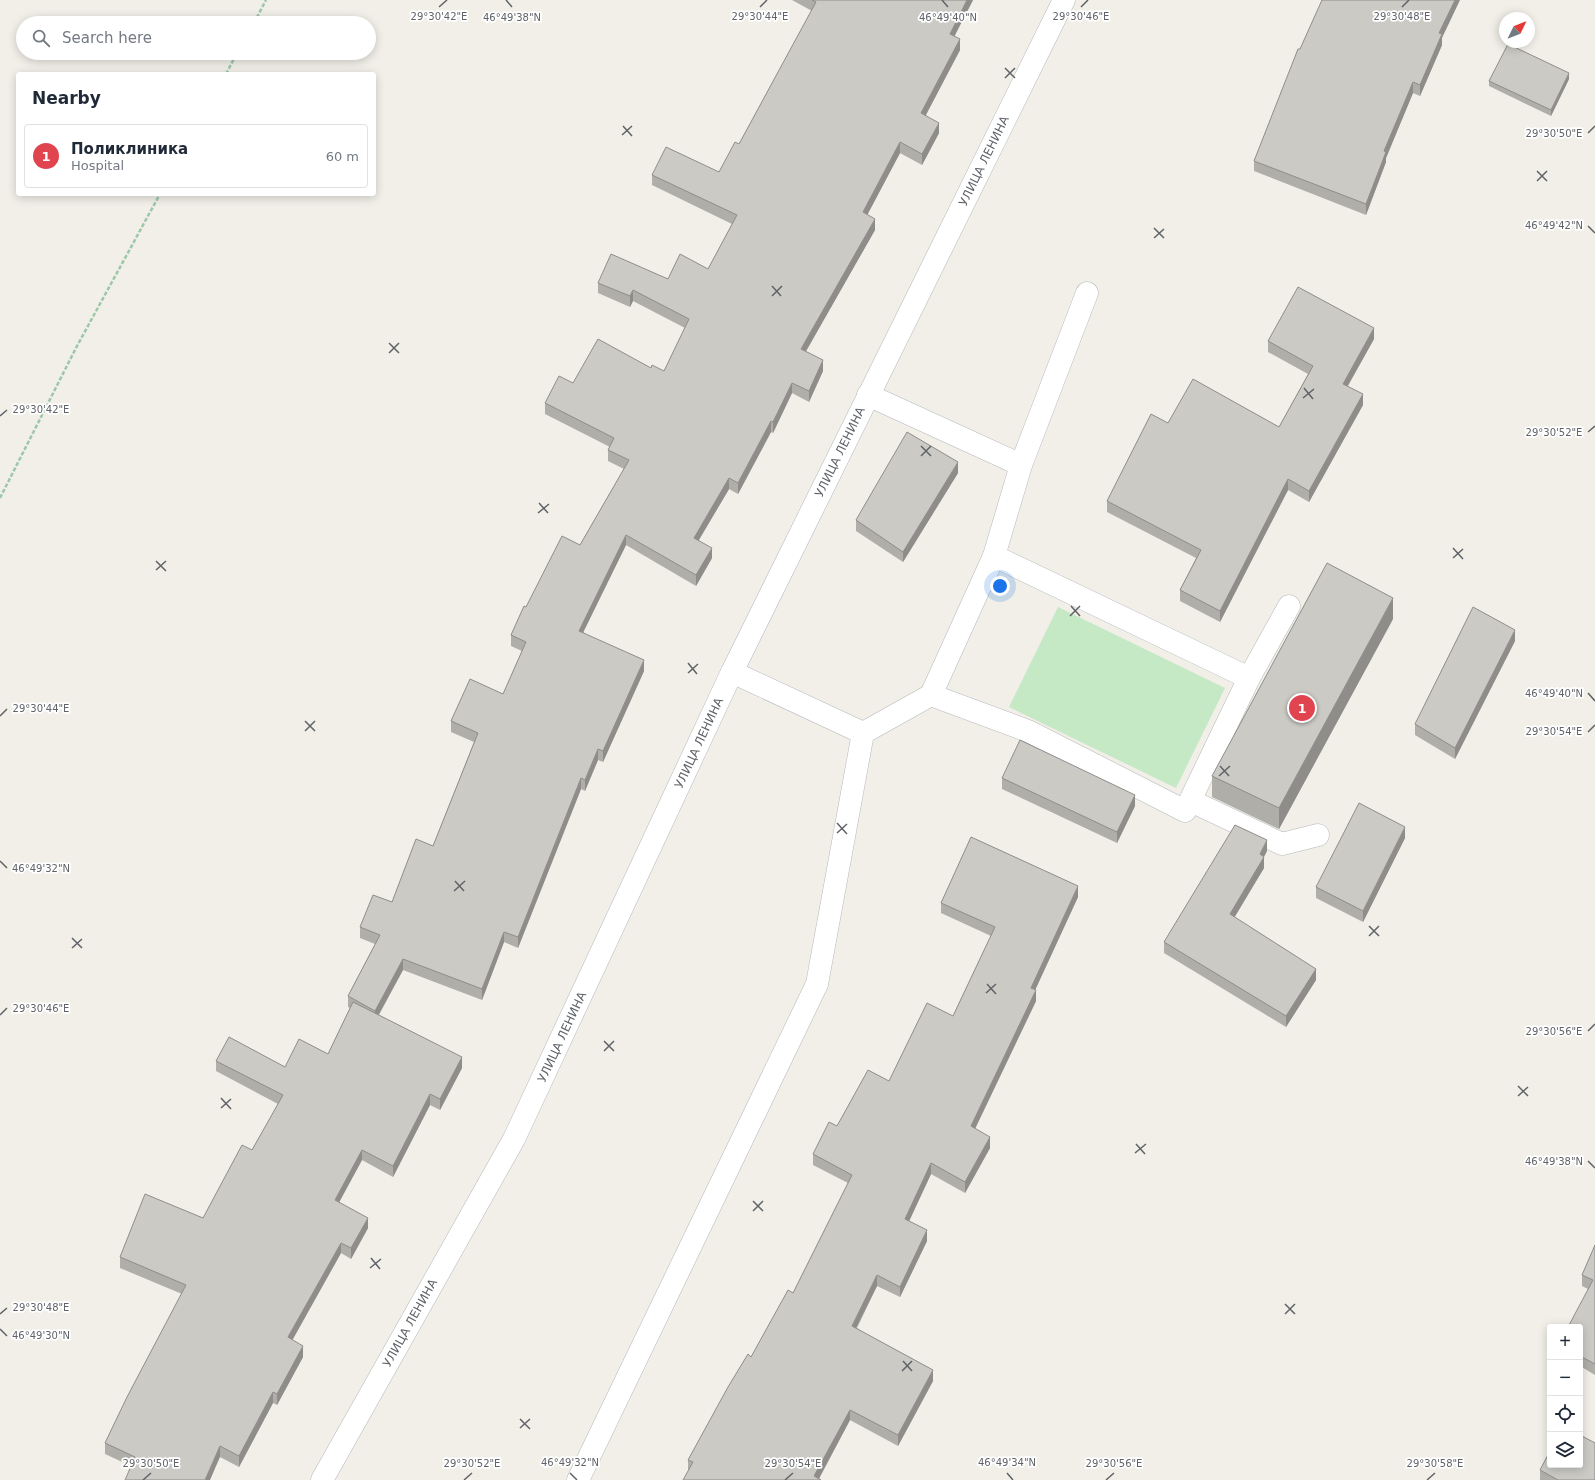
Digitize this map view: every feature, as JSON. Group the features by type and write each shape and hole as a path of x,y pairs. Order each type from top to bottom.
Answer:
{"street":[{"name":"УЛИЦА ЛЕНИНА","path":"322,1480 514,1139 732,672 1064,0"},
{"path":"863,733 931,695 994,556 1021,465 1087,293"},
{"path":"868,395 1021,465"},
{"path":"994,556 1249,678"},
{"path":"931,695 1028,731 1185,811 1249,678 1289,606"},
{"path":"732,672 863,733"},
{"path":"578,1480 817,984 863,733"},
{"path":"1191,801 1282,844 1318,834"}],"path":[{"path":"258,16 266,0"},
{"path":"227,72 234,60"},
{"path":"0,498 77,346 159,196"}],"green space":[{"path":"1058,607 1225,688 1176,788 1009,707"}],"building":[{"path":"812,0 967,0 950,34 960,39 921,113 939,123 922,154 900,142 863,212 875,219 801,349 823,360 809,391 792,383 773,422 771,421 738,483 729,478 694,538 712,548 696,575 626,535 579,631 644,660 603,751 598,749 585,780 581,778 518,937 504,932 482,989 403,959 375,1011 348,996 380,935 360,927 373,895 392,902 416,839 433,846 478,733 451,721 470,679 503,694 526,642 511,635 524,606 526,607 562,536 580,545 629,460 608,450 614,438 545,403 559,376 573,383 598,339 651,368 652,365 664,371 689,319 633,290 630,296 598,283 611,254 668,279 680,254 708,269 737,215 652,175 666,147 719,172 735,142 739,144 816,2"},
{"path":"1322,0 1455,0 1439,33 1442,34 1420,85 1413,82 1384,151 1386,152 1366,204 1254,161 1298,49 1300,49"},
{"path":"1506,48 1516,48 1569,73 1551,110 1489,81"},
{"path":"1298,287 1374,328 1343,384 1363,394 1309,491 1288,479 1220,611 1180,590 1201,550 1107,501 1151,414 1168,423 1193,379 1279,427 1313,366 1268,341"},
{"path":"907,432 958,462 903,552 856,520"},
{"path":"1327,563 1393,598 1279,808 1212,776"},
{"path":"1473,607 1515,630 1455,748 1415,724"},
{"path":"1020,740 1135,795 1117,832 1002,778"},
{"path":"1359,803 1405,827 1363,911 1316,887"},
{"path":"1235,825 1267,840 1260,854 1264,857 1230,914 1316,969 1286,1016 1164,942"},
{"path":"971,837 1078,886 1031,988 1036,990 971,1126 990,1137 965,1182 931,1163 905,1219 927,1230 900,1287 877,1275 852,1326 933,1370 898,1435 850,1410 814,1476 821,1480 683,1480 693,1462 688,1460 728,1387 748,1354 751,1357 788,1290 793,1293 852,1175 813,1154 829,1122 837,1126 868,1070 889,1081 927,1003 953,1016 995,927 941,903"},
{"path":"353,1002 462,1057 440,1099 430,1094 393,1166 362,1150 335,1200 368,1218 351,1248 341,1243 288,1337 303,1346 277,1394 273,1392 239,1456 220,1446 205,1480 125,1480 135,1457 105,1443 127,1397 186,1285 120,1257 145,1194 203,1218 242,1145 252,1150 283,1095 216,1061 229,1037 285,1067 299,1039 328,1054"},
{"path":"1595,1245 1595,1364 1583,1358 1583,1324 1570,1324 1593,1280 1582,1275"},
{"path":"1583,1437 1595,1443 1595,1480 1558,1480 1540,1470 1547,1457 1547,1468 1583,1468"}],"place":[{"name":"Поликлиника","path":"1302,708"}]}
